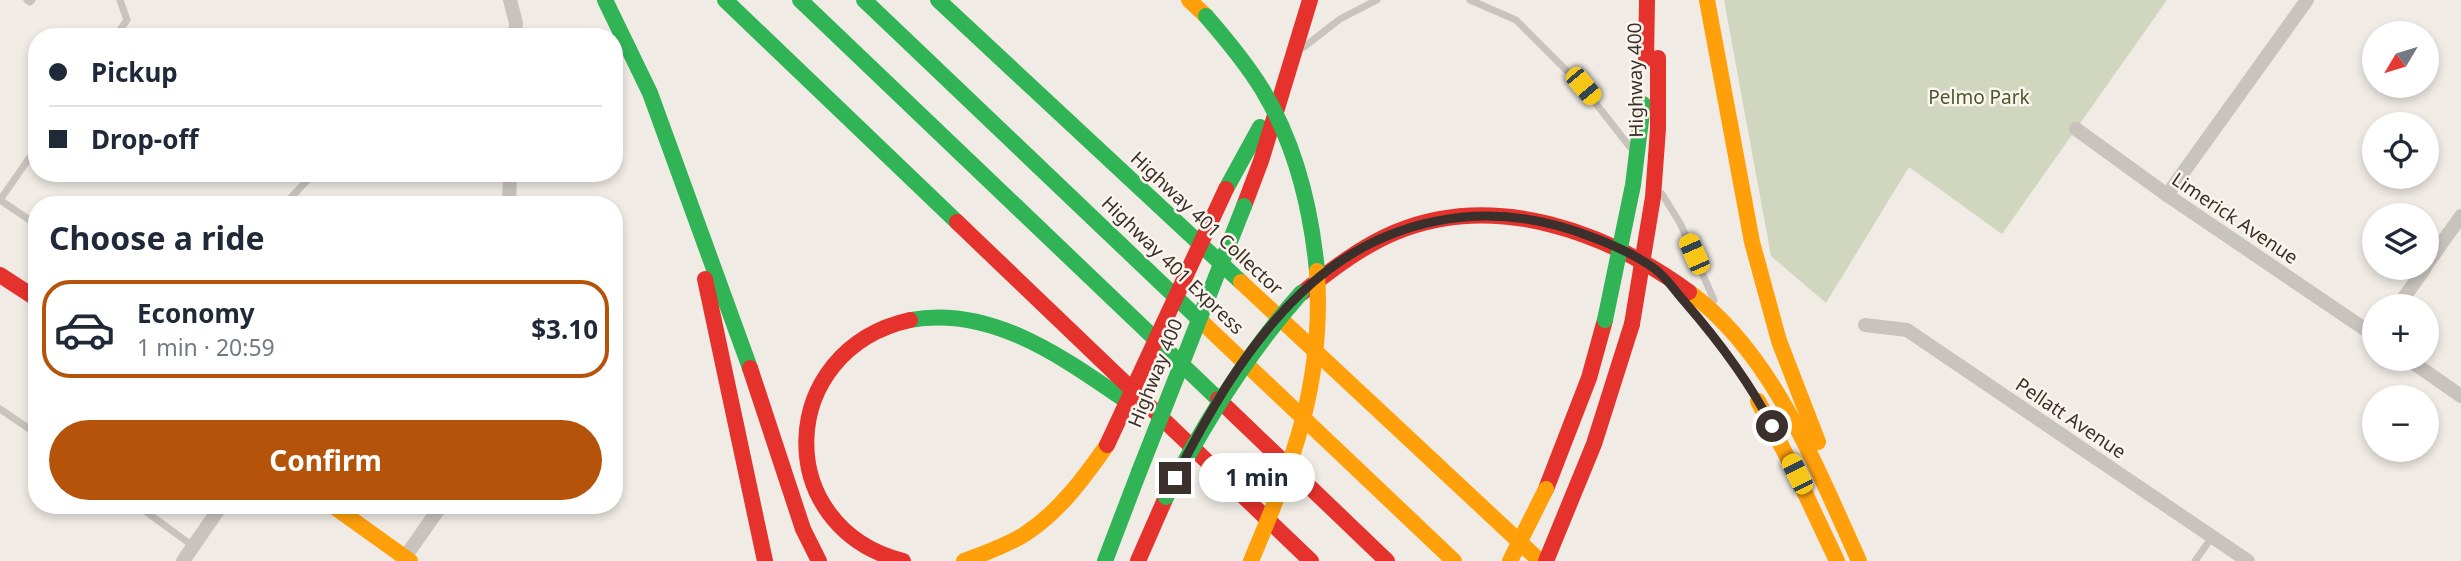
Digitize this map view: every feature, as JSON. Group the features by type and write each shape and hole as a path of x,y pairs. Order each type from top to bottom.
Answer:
{"main road":[{"path":"605,0 619,28"},
{"path":"724,0 1311,561"},
{"path":"800,0 1387,561"},
{"name":"Highway 401 Express","path":"864,0 1454,561"},
{"name":"Highway 401 Collector","path":"938,0 1540,561"},
{"path":"1189,0 1241,58 1270,102 1291,151 1315,244 1320,290 1315,371 1302,427 1285,479 1251,561"},
{"name":"Highway 400","path":"1104,561 1244,205 1310,0"},
{"path":"1510,561 1546,489 1589,378 1605,320 1636,171 1652,58 1647,0"},
{"name":"Highway 400","path":"1546,561 1569,511 1603,421 1632,324 1653,197 1658,129 1652,58 1654,0"},
{"path":"1707,0 1741,191 1766,297 1796,387 1862,561"},
{"path":"623,37 650,93 685,185 754,377 803,529 818,561"},
{"path":"964,561 1010,543 1050,516 1081,483 1107,445 1226,189 1286,80"},
{"path":"685,185 765,561"},
{"path":"1138,561 1166,497 1227,384 1265,333 1301,293 1362,249 1394,233 1428,221 1495,214 1572,229 1602,240 1657,270 1695,297 1724,323 1748,353 1786,414 1862,561"},
{"path":"1657,270 1707,328"},
{"path":"0,275 28,293"},
{"path":"903,561 861,545 825,507 807,463 805,437 813,405 830,368 856,343 902,321 925,318 961,319 1011,333 1085,372 1212,466"},
{"path":"1750,388 1782,444 1838,561"},
{"path":"344,514 407,559"}],"street":[{"path":"510,0 516,28"},
{"path":"2167,195 2307,0"},
{"name":"Limerick Avenue","path":"2076,129 2167,195 2362,327"},
{"path":"2439,247 2461,216"},
{"name":"Pellatt Avenue","path":"1865,325 1907,330 2248,561"},
{"path":"2425,371 2461,396"},
{"path":"183,561 215,514"},
{"path":"407,559 436,514"}],"lane":[{"path":"120,0 127,20 121,28"},
{"path":"1294,54 1340,19 1377,0"},
{"path":"1470,0 1516,20 1583,86 1611,120 1680,223 1724,323"},
{"path":"28,160 0,200 28,219"},
{"path":"292,196 306,182"},
{"path":"0,409 28,428"},
{"path":"149,514 193,546"},
{"path":"2195,561 2211,537"}],"green space":[{"name":"Pelmo Park","path":"1724,0 2167,0 2002,234 1909,167 1826,303 1771,256"}],"traffic: fast":[{"path":"605,0 619,28"},
{"path":"725,0 957,222"},
{"path":"800,0 1218,399"},
{"path":"864,0 1204,324"},
{"path":"938,0 1241,282"},
{"path":"1206,16 1256,79 1284,131 1306,200 1317,271"},
{"path":"623,37 650,93 750,368"},
{"path":"1605,320 1633,185 1643,104"},
{"path":"1226,189 1260,127"},
{"path":"1139,472 1244,206"},
{"path":"1166,497 1227,390 1301,293"},
{"path":"910,320 940,317 997,327 1051,352 1125,400"},
{"path":"1105,561 1139,472"}],"traffic: slow":[{"path":"1189,0 1206,16"},
{"path":"1707,0 1752,242 1779,341 1818,442"},
{"path":"1251,561 1293,454 1311,386 1318,312 1317,271"},
{"path":"1241,282 1540,561"},
{"path":"1689,292 1719,317 1769,380 1809,452 1859,561"},
{"path":"1204,324 1454,561"},
{"path":"1758,401 1837,561"},
{"path":"964,561 1010,542 1037,525 1070,494 1107,445"},
{"path":"1510,561 1546,489"},
{"path":"344,514 410,561"}],"traffic: jam":[{"path":"1244,206 1261,161 1310,0"},
{"path":"1646,59 1647,0"},
{"path":"1632,324 1653,197 1658,129 1658,58"},
{"path":"1107,445 1226,189"},
{"path":"1302,293 1347,259 1396,232 1434,220 1472,216 1511,217 1549,224 1587,236 1623,252 1689,292"},
{"path":"957,222 1311,561"},
{"path":"0,275 28,293"},
{"path":"705,279 765,561"},
{"path":"903,561 860,542 829,513 811,478 806,439 814,400 834,366 866,338 910,320"},
{"path":"1546,489 1589,378 1605,320"},
{"path":"1546,561 1594,444 1632,324"},
{"path":"750,368 803,529 819,561"},
{"path":"1218,399 1387,561"},
{"path":"1138,561 1166,497"}],"route":[{"path":"1175,478 1227,384 1272,324 1301,293 1362,249 1394,233 1428,221 1495,214 1533,219 1572,229 1602,240 1657,270 1723,348 1772,426"}]}
